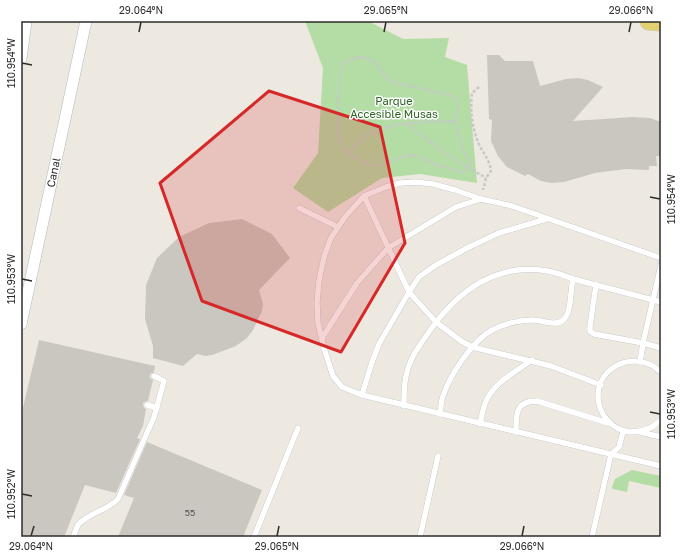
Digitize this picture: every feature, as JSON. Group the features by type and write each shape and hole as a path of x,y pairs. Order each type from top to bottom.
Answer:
{"main road":[{"path":"649,21 661,22"}],"street":[{"path":"21,59 26,21"},
{"name":"Canal","path":"21,324 86,21"}],"lane":[{"path":"661,258 512,206 481,199 433,184 414,182 386,187 364,196 338,227 330,238 324,257 319,281 317,303 318,323 330,368 338,383 342,387 362,396 661,466"},
{"path":"364,196 409,292 436,322 461,341 472,347 532,360 601,385"},
{"path":"322,338 357,283 388,248 410,233 456,207 481,199"},
{"path":"299,208 338,227"},
{"path":"362,396 379,344 419,277 469,247 499,233 546,219"},
{"path":"640,362 661,265"},
{"path":"404,406 404,381 410,363 417,349 436,322 463,294 485,280 507,271 528,269 551,271 573,279 661,302"},
{"path":"440,414 442,397 449,381 472,347 491,331 507,324 534,320 557,324 562,322 568,311 573,279"},
{"path":"596,285 590,331 594,334 643,343 661,348"},
{"path":"480,424 483,408 487,398 498,385 532,360"},
{"path":"608,423 600,408 598,394 605,375 614,367 624,362 640,362 651,365 661,372"},
{"path":"73,537 78,526 84,520 93,513 112,505 118,499 157,408 164,381 154,376"},
{"path":"516,432 516,412 521,406 532,401 537,401 608,423 623,432 640,432 661,436"},
{"path":"147,405 157,408"},
{"path":"640,432 651,428 661,420"},
{"path":"254,537 298,428"},
{"path":"592,537 611,454 618,447 623,432"},
{"path":"135,444 141,446"},
{"path":"420,537 438,456"}],"path":[{"path":"359,57 369,59 376,64 387,79 392,82 456,98 458,104 456,127 470,162 467,170 463,172 437,165 417,156 396,158 379,166 368,164 348,154 342,146 337,130 340,74 343,63 359,57"},
{"path":"479,87 472,93 472,120 478,142 491,165 491,171 486,178 481,199"},
{"path":"348,154 358,143 372,134 392,126 407,123 456,121"},
{"path":"407,123 449,156 486,178"}],"highlighted area":[{"path":"269,91 380,127 405,243 341,352 202,301 160,183"}],"green space":[{"name":"Parque Accesible Musas","path":"305,21 368,21 403,39 449,38 445,57 467,65 477,183 420,174 382,178 328,212 293,188 318,153 323,68"},
{"path":"632,470 661,476 661,488 629,481 627,492 613,489 612,487 615,479"}],"building":[{"path":"487,55 499,55 505,61 533,61 540,86 566,79 578,78 588,80 603,87 573,121 633,117 650,118 661,122 661,156 656,156 657,166 649,166 649,170 626,169 595,173 564,182 551,183 541,181 528,174 525,176 507,167 498,156 491,141 492,120 489,119"},
{"path":"242,219 272,234 290,258 259,290 263,304 262,311 253,330 247,338 236,346 212,355 205,356 197,354 183,366 153,358 153,346 145,319 146,285 157,258 179,237 209,223"},
{"path":"39,340 155,366 154,372 150,374 150,378 153,380 148,401 144,402 143,404 144,408 146,409 143,426 137,438 140,439 116,493 85,485 64,537 21,537 21,416"},
{"path":"147,442 262,490 243,537 118,537 134,498 124,495"}]}
